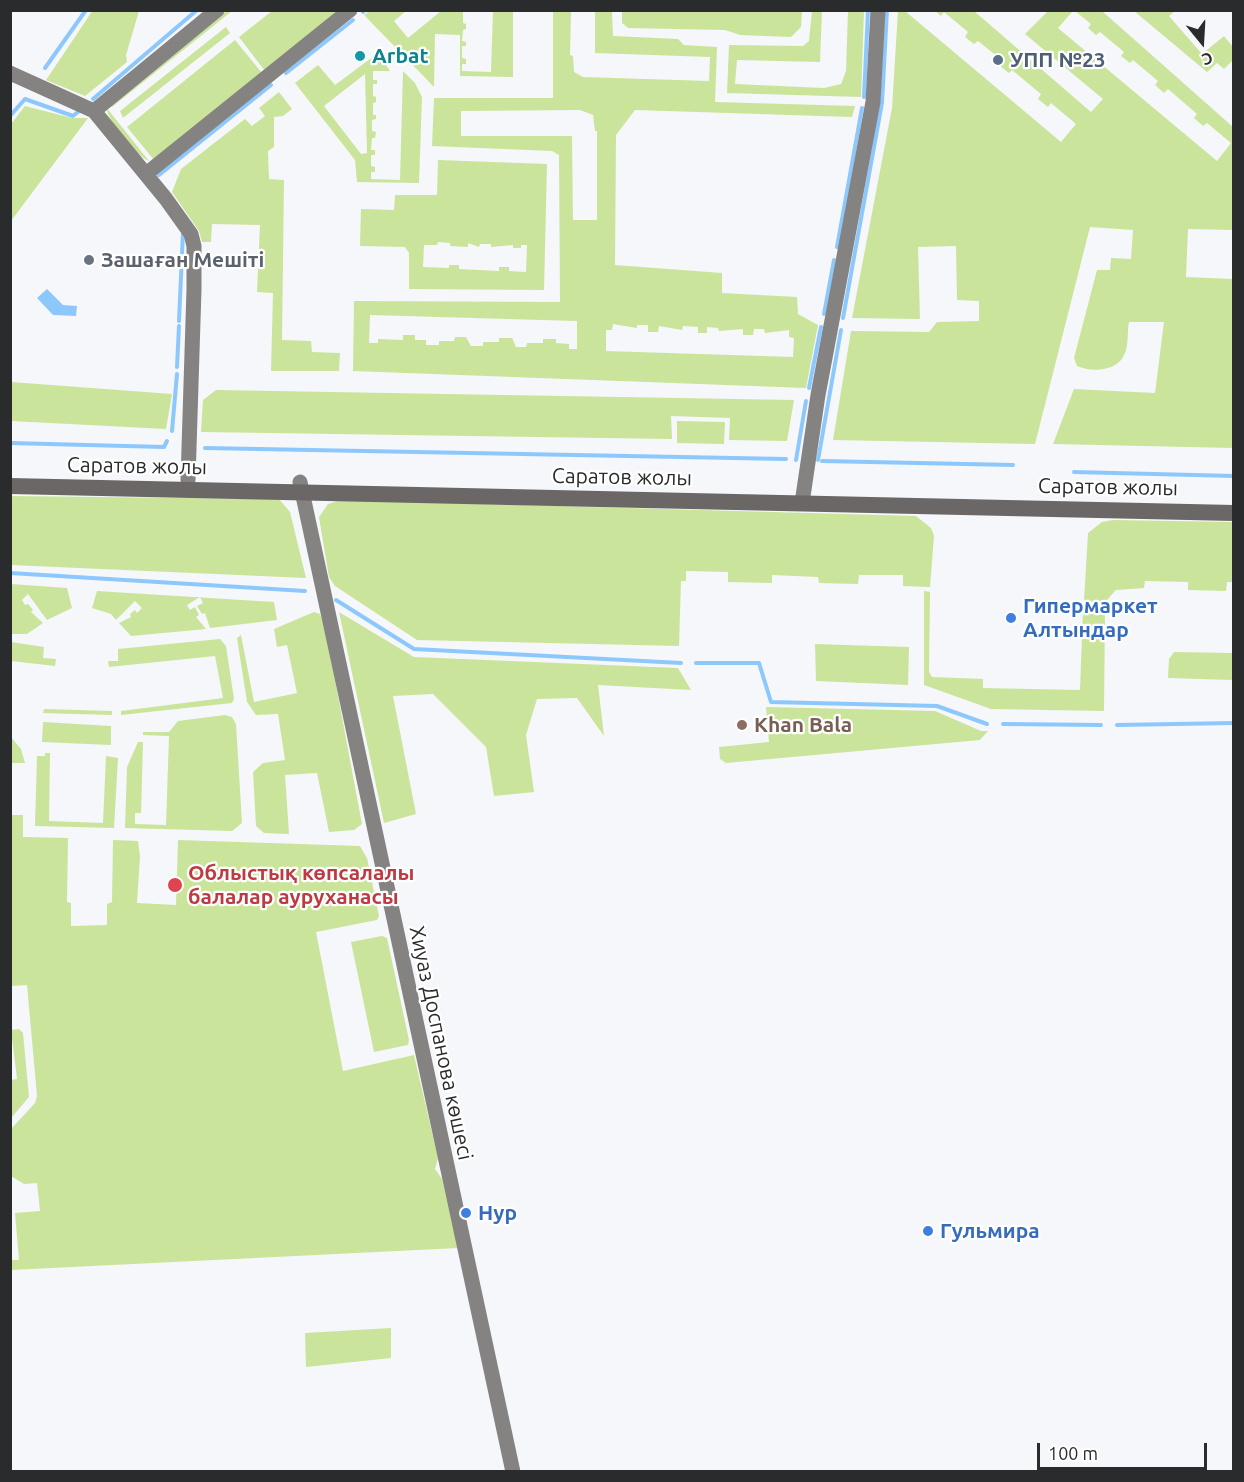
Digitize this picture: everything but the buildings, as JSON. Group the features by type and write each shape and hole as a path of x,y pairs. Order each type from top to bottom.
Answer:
{"main road":[{"path":"94,111 217,10"},
{"path":"146,174 350,10"},
{"path":"802,498 873,102 878,10"},
{"path":"10,74 94,111 186,225 194,242 188,480"},
{"name":"Саратов жолы","path":"10,476 188,480 301,487"},
{"name":"Саратов жолы","path":"10,486 301,487 802,498 1233,502"},
{"name":"Хиуаз Доспанова көшесі","path":"301,487 513,1472"},
{"name":"Саратов жолы","path":"802,498 1233,513"}],"green space":[{"path":"93,10 139,11 126,55 127,62 85,96 46,80"},
{"path":"226,11 232,11 112,107 109,104"},
{"path":"272,11 339,11 265,71 239,37"},
{"path":"369,11 406,11 394,21 408,38 441,11 463,11 463,23 466,24 466,29 463,30 462,41 466,42 466,46 462,46 462,58 466,59 466,64 462,64 462,71 491,72 493,11 513,11 513,77 460,76 460,35 435,34 434,87 364,15"},
{"path":"553,11 571,11 570,55 573,56 574,72 583,77 709,81 710,57 595,53 595,11 612,11 613,36 678,39 684,45 717,47 715,102 855,106 852,117 635,110 616,135 615,265 722,273 722,293 797,297 798,314 818,325 806,388 353,371 354,301 560,302 559,155 552,151 432,146 434,98 553,98","holes":["580,110 593,115 595,131 597,131 597,220 573,220 572,136 461,136 461,111","370,315 577,321 577,349 569,349 569,344 556,343 556,339 543,339 543,343 527,343 526,347 516,347 512,338 499,338 499,342 483,342 483,346 471,346 466,337 455,337 454,341 439,341 439,345 426,345 426,340 415,340 415,335 403,335 403,340 378,339 378,343 369,343","613,324 637,328 637,325 648,325 648,332 658,332 659,326 682,330 683,326 698,327 698,333 707,333 707,327 718,328 719,331 743,329 743,335 753,335 754,329 764,329 765,333 789,330 789,337 794,338 793,357 606,351 606,330 612,330"]},
{"path":"622,11 802,11 801,27 791,37 740,35 725,30 628,28 622,23"},
{"path":"812,11 822,11 820,62 737,60 735,84 824,88 841,84 846,71 848,11 864,11 861,97 727,93 729,45 803,46 809,41"},
{"path":"898,11 905,11 1061,142 1076,124 1051,103 1048,107 1038,99 1041,94 1012,70 1009,73 1000,66 1003,61 978,41 974,44 965,37 968,32 944,12 941,16 935,11 974,11 1091,112 1103,99 1025,34 1048,11 1073,11 1058,28 1217,161 1231,143 1207,123 1203,126 1194,118 1197,114 1168,89 1164,93 1155,85 1158,81 1133,60 1130,63 1121,56 1124,52 1100,32 1096,35 1088,28 1091,24 1075,11 1102,11 1233,127 1233,230 1188,229 1186,277 1233,279 1233,448 1053,444 1074,389 1155,393 1164,322 1129,322 1126,351 1116,365 1096,370 1077,366 1074,358 1097,270 1110,270 1111,258 1131,259 1133,230 1090,227 1035,444 833,440 851,331 929,332 937,322 979,321 979,301 957,300 956,246 918,247 920,319 852,318 892,108"},
{"path":"1134,11 1175,11 1169,16 1202,54 1224,36 1233,47 1233,60 1224,69 1217,63 1207,72"},
{"path":"226,27 230,33 123,118 120,111"},
{"path":"235,40 262,73 154,160 127,127"},
{"path":"378,53 390,71 373,71 373,80 377,80 377,84 373,84 373,96 376,97 376,102 373,103 373,115 376,115 376,119 372,120 372,131 376,132 375,138 372,138 371,150 375,150 375,155 371,155 371,166 375,167 375,172 371,172 371,179 400,180 403,71 415,83 422,97 419,183 357,182 355,160 295,83 318,65 335,85","holes":["365,74 367,153 361,154 324,106"]},
{"path":"279,92 292,109 283,116 274,117 274,147 268,151 269,179 284,180 282,340 311,341 312,352 340,353 339,371 271,371 273,293 257,292 260,225 212,224 211,242 202,242 199,231 172,192 181,169 245,119 252,126 265,116 259,108"},
{"path":"25,106 72,118 88,118 11,221 11,124"},
{"path":"106,107 149,161 143,158 123,137 111,120"},
{"path":"438,160 547,164 544,290 409,289 409,253 405,247 360,246 361,209 394,210 395,195 437,195","holes":["438,242 450,243 450,246 468,247 468,243 479,247 480,244 491,244 491,247 513,245 513,248 527,245 526,272 509,271 509,267 499,267 499,271 459,269 459,265 449,265 449,268 423,267 424,245 437,245"]},
{"path":"11,382 172,394 166,429 11,421"},
{"path":"216,390 794,400 787,441 729,440 730,418 671,416 672,439 201,432 203,400"},
{"path":"677,421 725,422 724,444 677,443"},
{"path":"11,496 279,499 290,512 306,578 11,565"},
{"path":"341,500 916,516 931,528 934,536 930,587 903,586 903,575 859,575 858,584 819,583 818,577 772,575 772,583 728,582 728,572 686,571 686,581 681,581 679,646 417,640 335,586 329,577 319,517 328,504"},
{"path":"1113,520 1233,522 1233,582 1227,582 1226,591 1188,590 1188,582 1145,581 1144,588 1116,590 1105,602 1084,601 1088,533 1102,522"},
{"path":"11,584 67,588 72,608 47,620 28,594 22,600 43,623 27,634 11,634"},
{"path":"97,591 199,597 187,605 190,610 195,607 199,615 196,617 206,629 131,636 119,623 131,617 130,614 135,610 137,613 142,608 135,601 116,620 111,614 92,608"},
{"path":"924,591 930,592 929,672 932,677 983,679 983,688 1080,690 1083,609 1105,610 1104,711 991,709 924,685"},
{"path":"200,597 274,602 277,620 210,628 205,613 202,614 197,606 203,603"},
{"path":"314,612 320,614 325,626 362,824 354,830 329,832 317,773 285,775 289,834 264,833 256,826 253,772 263,763 285,760 278,714 256,715 247,702 237,638 241,635 254,702 297,693 287,645 277,647 274,629"},
{"path":"339,612 414,657 678,668 691,690 598,685 604,736 577,698 537,699 526,735 534,792 494,796 486,747 433,694 393,696 416,814 384,823"},
{"path":"220,639 226,646 234,699 232,703 121,715 121,711 223,698 215,656 109,667 108,661 118,661 118,649"},
{"path":"11,642 44,647 43,658 56,659 55,666 11,661"},
{"path":"815,644 909,647 908,685 816,681"},
{"path":"1174,652 1233,653 1233,680 1168,678 1169,659"},
{"path":"766,707 935,711 981,731 988,731 980,740 726,763 720,759 719,747 769,742"},
{"path":"44,709 112,711 112,715 43,713"},
{"path":"225,715 232,717 236,724 242,823 232,831 125,828 127,767 138,742 143,742 141,813 135,813 135,824 166,825 169,736 143,735 143,732 169,732 178,721"},
{"path":"43,722 111,726 111,745 42,742"},
{"path":"10,736 21,749 25,763 11,763"},
{"path":"45,753 50,753 49,821 103,823 106,756 118,758 114,828 35,826 37,756 45,756"},
{"path":"11,815 23,815 23,837 68,838 67,902 71,903 71,926 107,925 107,904 112,902 113,840 138,841 140,856 137,903 176,905 178,840 360,846 367,858 379,916 377,920 316,932 343,1071 414,1055 438,1158 435,1169 442,1179 458,1248 11,1270 10,1243 12,1260 19,1260 15,1213 40,1211 37,1183 24,1184 11,1176 11,1129 35,1103 37,1096 27,985 11,986"},
{"path":"382,936 387,938 409,1040 408,1045 374,1052 351,942"},
{"path":"19,1029 23,1033 29,1097 11,1118 11,1080 17,1079 11,1030"},
{"path":"391,1328 391,1358 306,1367 305,1333"}],"water":[{"path":"47,289 63,305 77,306 76,316 53,315 37,298"}],"waterway":[{"path":"45,68 86,10"},
{"path":"93,99 197,10"},
{"path":"864,97 868,10"},
{"path":"843,318 882,103 887,10"},
{"path":"286,73 353,20"},
{"path":"159,175 271,85"},
{"path":"10,116 25,99 73,116 79,111"},
{"path":"837,247 862,108"},
{"path":"179,321 183,232"},
{"path":"824,314 834,260"},
{"path":"177,367 179,326"},
{"path":"809,388 821,327"},
{"path":"818,460 841,330"},
{"path":"172,431 177,374"},
{"path":"796,460 806,401"},
{"path":"10,443 164,447 167,441"},
{"path":"205,448 786,459"},
{"path":"822,461 1013,465"},
{"path":"1074,472 1234,476"},
{"path":"10,573 305,591"},
{"path":"336,600 414,649 681,663"},
{"path":"696,663 759,663 771,702 937,706 987,724"},
{"path":"1117,725 1234,723"},
{"path":"1003,724 1101,725"}],"place":[{"name":"Arbat","path":"360,56"},
{"name":"УПП №23","path":"998,60"},
{"name":"Зашаған Мешіті","path":"89,260"},
{"name":"Гипермаркет Алтындар","path":"1011,618"},
{"name":"Khan Bala","path":"742,725"},
{"name":"Облыстық көпсалалы балалар ауруханасы","path":"175,885"},
{"name":"Нур","path":"466,1213"},
{"name":"Гульмира","path":"928,1231"}]}
